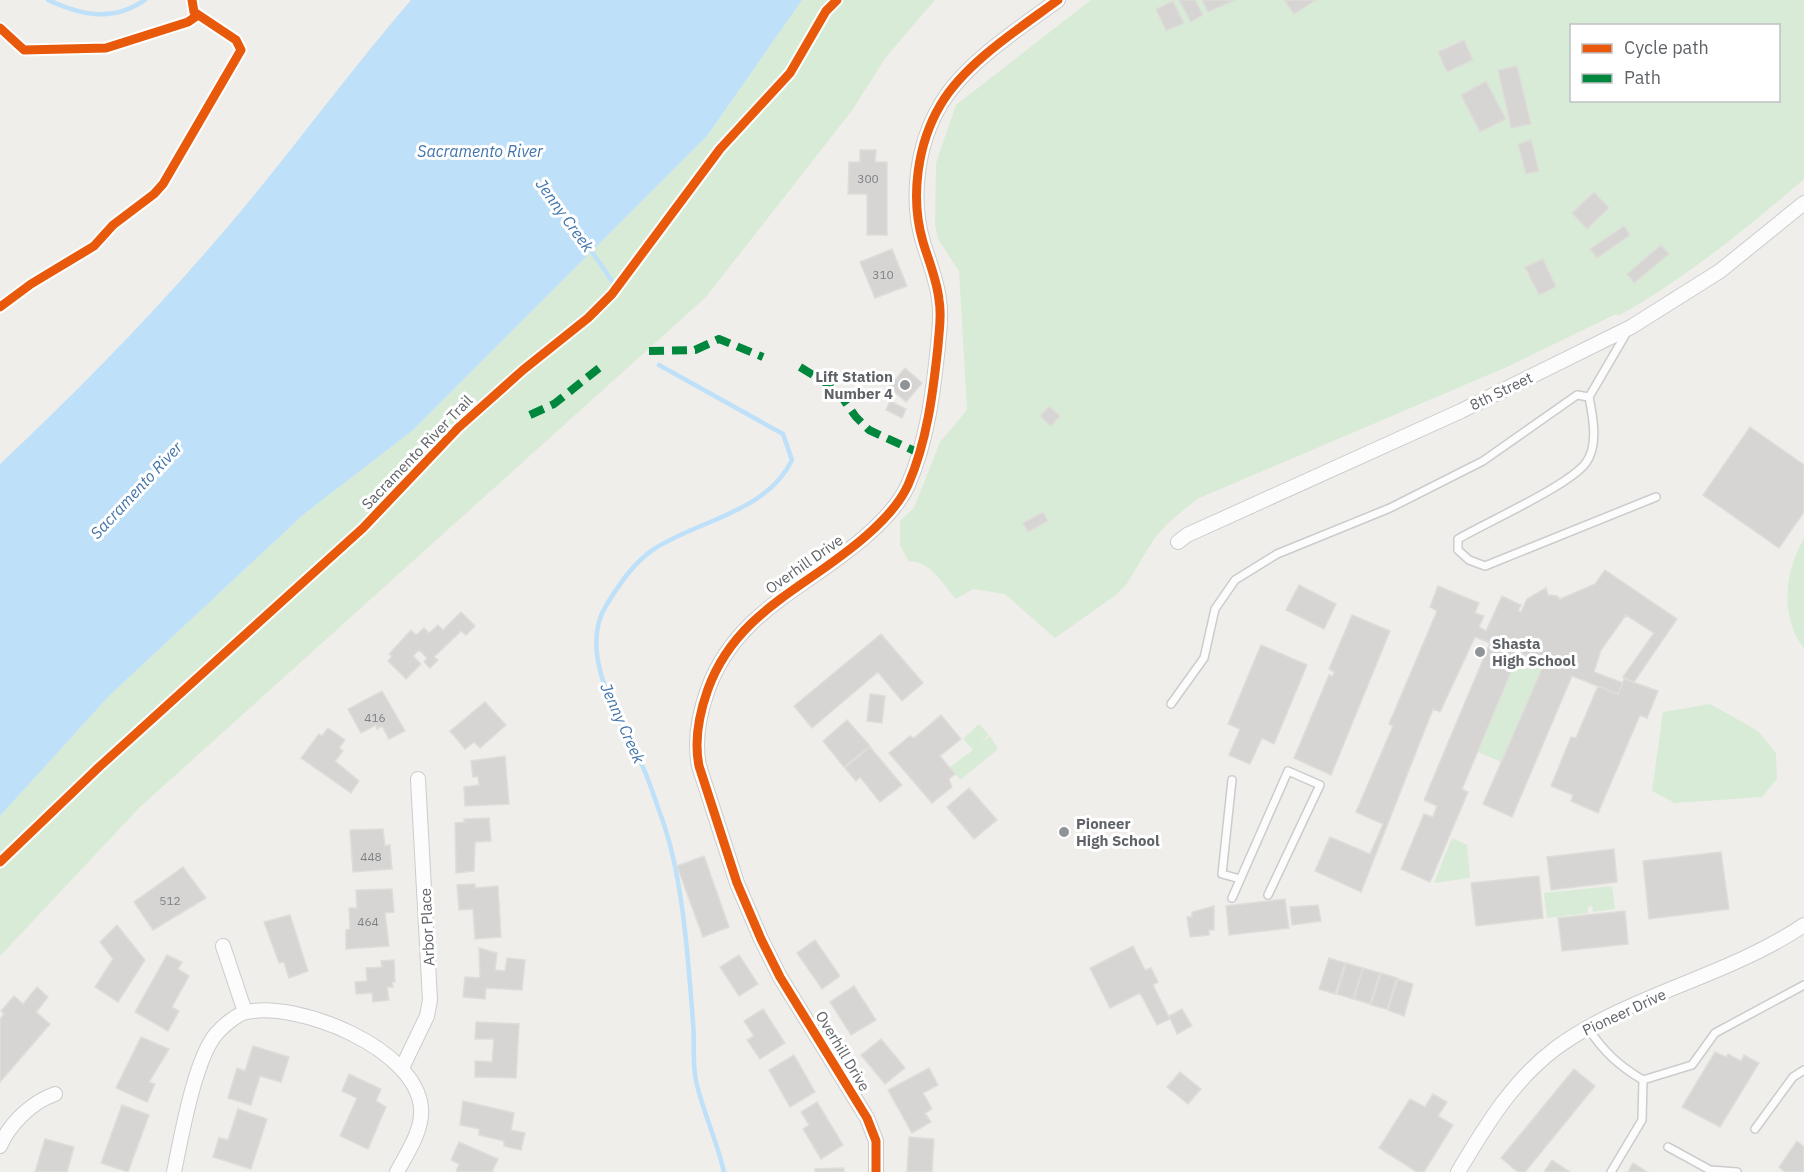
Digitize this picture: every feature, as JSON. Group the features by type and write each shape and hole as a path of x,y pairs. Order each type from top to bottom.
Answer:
{"street":[{"name":"Overhill Drive","path":"876,1172 876,1141 870,1124 780,977 741,892 702,780 696,749 697,739 705,698 713,677 736,638 761,612 858,543 897,504 907,487 930,408 941,317 934,273 917,215 918,175 928,136 940,105 959,81 1002,43 1058,0"},
{"name":"8th Street","path":"1178,542 1187,535 1461,411 1631,327 1720,271 1804,203"},
{"name":"Arbor Place","path":"402,1068 427,1016 430,1000 418,779"},
{"name":"Pioneer Drive","path":"1458,1172 1492,1116 1518,1083 1555,1049 1588,1028 1750,957 1804,925"},
{"path":"223,946 245,1012"},
{"path":"174,1172 205,1052 217,1033 245,1012 271,1010 292,1012 369,1042 402,1068 413,1083 421,1108 417,1132 397,1172"},
{"path":"0,1146 15,1122 43,1098 55,1094"}],"lane":[{"path":"1631,327 1589,397 1593,418 1593,444 1585,464 1562,481 1458,538 1458,550 1469,560 1485,566 1656,497"},
{"path":"1171,704 1204,658 1215,609 1235,580 1277,554 1390,508 1483,461 1577,395 1589,397"},
{"path":"1232,898 1288,771 1320,784 1268,895"},
{"path":"1232,780 1221,874 1240,879"},
{"path":"1588,1028 1600,1047 1619,1065 1643,1080 1692,1065 1715,1033 1804,985"},
{"path":"1755,1129 1793,1077 1804,1070"},
{"path":"1611,1172 1642,1120 1643,1080"},
{"path":"1668,1147 1709,1171 1737,1172"}],"green space":[{"path":"802,0 935,0 886,57 853,109 706,297 139,808 0,956 0,816 109,696 304,514 412,431 707,136"},
{"path":"1091,0 1804,0 1804,179 1782,198 1691,269 1618,316 1616,314 1509,366 1197,499 1168,523 1154,539 1126,585 1116,595 1055,638 1005,594 973,589 956,599 923,564 909,562 900,545 900,521 914,508 940,442 967,410 959,271 938,239 935,223 936,163 956,105"},
{"path":"1804,539 1804,648 1791,623 1788,594 1792,565"},
{"path":"1519,654 1520,658 1543,668 1501,762 1478,752"},
{"path":"1710,704 1758,731 1776,753 1777,779 1762,797 1675,803 1652,791 1663,712"},
{"path":"979,724 989,735 978,746 990,736 998,749 960,780 950,767 973,750 963,739"},
{"path":"1452,838 1467,845 1470,878 1434,883"},
{"path":"1612,886 1615,909 1593,912 1592,906 1588,907 1588,913 1547,918 1544,893"}],"water":[{"name":"Sacramento River","path":"411,0 802,0 707,136 412,431 304,514 109,696 0,816 0,464 118,347 203,256"}],"building":[{"path":"1179,0 1195,0 1203,15 1191,22"},
{"path":"1202,0 1235,0 1208,12"},
{"path":"1284,0 1316,0 1294,14"},
{"path":"1173,1 1184,23 1166,31 1156,9"},
{"path":"1464,40 1473,60 1447,72 1438,52"},
{"path":"1517,66 1531,124 1511,128 1498,70"},
{"path":"1486,81 1506,119 1480,132 1461,95"},
{"path":"1531,140 1539,171 1526,174 1518,144"},
{"path":"860,150 876,150 875,162 887,162 887,235 867,235 867,194 848,194 849,162 860,162"},
{"path":"1594,192 1609,208 1587,229 1572,213"},
{"path":"1624,226 1630,235 1597,258 1590,249"},
{"path":"1661,245 1669,254 1634,283 1627,274"},
{"path":"892,249 907,286 875,298 860,262"},
{"path":"1543,259 1556,287 1539,295 1525,267"},
{"name":"Lift Station Number 4","path":"905,368 922,383 906,402 889,387"},
{"path":"890,401 906,409 902,418 886,410"},
{"path":"1049,406 1060,416 1051,426 1040,416"},
{"path":"1750,427 1804,465 1804,512 1779,548 1703,495"},
{"path":"1043,512 1048,521 1028,532 1023,523"},
{"path":"1605,570 1677,619 1634,682 1623,677 1654,633 1626,615 1601,650 1594,672 1623,683 1618,694 1572,676 1512,817 1483,804 1544,664 1519,653 1462,789 1468,792 1430,882 1401,869 1424,814 1433,817 1437,806 1424,800 1490,643 1475,637 1440,712 1433,709 1361,892 1315,871 1330,837 1370,854 1383,824 1356,812 1393,726 1389,724 1437,611 1430,607 1438,586 1479,603 1475,613 1484,616 1479,627 1486,631 1502,596 1521,605 1518,611 1521,612 1527,599 1546,588 1548,595 1557,596 1560,599 1595,584"},
{"path":"1299,585 1336,604 1324,629 1286,610"},
{"path":"461,612 475,626 466,635 461,631 434,657 438,660 430,668 424,662 427,658 419,650 413,656 421,664 406,679 388,661 392,656 389,654 411,630 416,635 424,628 429,633 438,625 443,630"},
{"path":"1352,615 1390,631 1331,775 1294,758 1329,675 1333,676 1334,672 1329,669"},
{"path":"881,634 923,683 902,701 878,672 812,728 794,706"},
{"path":"1261,645 1307,665 1274,744 1262,738 1250,764 1229,755 1240,729 1228,724"},
{"path":"1624,679 1658,691 1647,718 1640,715 1598,813 1571,801 1573,795 1551,786 1571,737 1576,738 1598,686 1618,694"},
{"path":"382,691 405,731 389,739 382,726 377,729 376,725 361,733 348,709"},
{"path":"870,694 885,696 882,723 867,721"},
{"path":"485,702 506,725 480,748 474,742 465,749 450,731"},
{"path":"941,715 961,739 940,756 955,774 949,779 952,787 932,803 889,753 910,736 914,738"},
{"path":"847,720 870,746 844,767 823,741"},
{"path":"328,728 345,740 339,748 343,751 335,761 359,781 351,793 301,758 319,734 322,736"},
{"path":"870,747 902,785 880,802 860,777 856,781 845,768"},
{"path":"505,756 509,804 465,806 464,787 479,785 478,776 473,777 471,761"},
{"path":"969,788 997,820 974,839 947,807"},
{"path":"489,818 491,841 475,842 474,871 456,873 455,823 465,822 464,819"},
{"path":"383,829 385,846 390,845 392,869 353,872 350,830"},
{"path":"1614,849 1617,882 1551,890 1547,857"},
{"path":"1721,852 1729,909 1649,919 1643,861"},
{"path":"704,856 729,927 703,937 677,866"},
{"path":"183,867 206,898 153,930 134,902"},
{"path":"1539,876 1543,918 1476,926 1471,883"},
{"path":"475,884 475,888 498,886 501,937 475,939 473,909 459,910 457,885"},
{"path":"392,889 394,912 385,913 389,946 346,949 346,930 350,929 349,908 357,908 356,890"},
{"path":"1285,899 1289,928 1229,935 1226,906"},
{"path":"1318,905 1321,921 1292,925 1290,907"},
{"path":"1214,906 1214,930 1209,930 1209,935 1190,937 1187,917 1192,917 1192,912"},
{"path":"1625,911 1628,944 1562,951 1558,918"},
{"path":"290,915 308,971 289,978 284,962 279,963 264,922"},
{"path":"117,925 145,960 118,1002 95,987 113,959 100,942"},
{"path":"815,940 840,976 822,989 797,953"},
{"path":"1133,946 1145,970 1151,968 1158,982 1153,985 1170,1019 1157,1025 1140,993 1110,1008 1090,968"},
{"path":"479,948 497,953 495,970 505,971 507,958 525,960 522,990 486,988 485,999 463,997 465,977 480,978"},
{"path":"167,955 182,962 178,969 189,976 172,1007 179,1011 168,1031 135,1012"},
{"path":"739,955 758,984 739,996 720,967"},
{"path":"1329,958 1345,963 1335,994 1319,989"},
{"path":"394,960 395,982 392,982 393,987 387,987 389,1000 373,1002 372,993 356,994 355,982 367,981 366,968 382,967 381,961"},
{"path":"1346,963 1363,968 1353,999 1337,994"},
{"path":"1363,968 1380,973 1370,1004 1354,999"},
{"path":"1381,973 1397,978 1387,1009 1371,1005"},
{"path":"1398,979 1413,984 1404,1016 1388,1010"},
{"path":"854,986 876,1020 851,1035 830,1002"},
{"path":"37,987 48,997 36,1012 50,1024 0,1082 0,1019 4,1014 1,1011 14,996 23,1004"},
{"path":"763,1009 785,1043 760,1059 747,1040 754,1036 744,1021"},
{"path":"1182,1009 1192,1026 1177,1034 1169,1016"},
{"path":"476,1022 519,1024 516,1078 475,1077 475,1061 492,1062 494,1039 475,1039"},
{"path":"141,1037 169,1049 149,1082 155,1084 147,1102 116,1088"},
{"path":"881,1039 905,1068 885,1084 861,1055"},
{"path":"253,1046 289,1057 281,1082 260,1076 251,1105 228,1098 237,1068 245,1071"},
{"path":"1715,1052 1726,1057 1728,1054 1741,1061 1744,1055 1759,1063 1720,1127 1682,1107"},
{"path":"794,1055 815,1092 790,1107 769,1070"},
{"path":"929,1068 938,1085 923,1093 932,1109 925,1113 931,1122 912,1133 888,1090"},
{"path":"1574,1069 1595,1086 1525,1172 1518,1172 1501,1158"},
{"path":"1180,1072 1201,1089 1188,1104 1167,1087"},
{"path":"349,1074 381,1089 376,1101 386,1107 368,1149 340,1136 357,1098 342,1091"},
{"path":"1433,1094 1447,1102 1438,1116 1453,1125 1424,1172 1417,1172 1379,1148 1410,1099 1425,1107"},
{"path":"463,1101 514,1113 511,1130 525,1133 521,1150 504,1146 504,1141 479,1135 479,1129 460,1125"},
{"path":"817,1102 843,1145 821,1159 803,1129 809,1125 801,1112"},
{"path":"122,1105 149,1115 128,1172 101,1163"},
{"path":"238,1109 267,1119 251,1169 213,1157 219,1138 228,1140"},
{"path":"909,1137 934,1139 932,1172 907,1172"},
{"path":"45,1139 74,1147 67,1172 35,1172"},
{"path":"1797,1141 1804,1147 1804,1172 1785,1172 1779,1167"},
{"path":"459,1142 498,1159 492,1172 456,1172 459,1164 451,1160"},
{"path":"1552,1160 1570,1172 1544,1172"},
{"path":"1633,1163 1647,1172 1628,1172"},
{"path":"844,1168 844,1172 815,1172 815,1169"}],"waterway":[{"path":"48,0 73,10 98,14 121,12 145,0"},
{"name":"Jenny Creek","path":"588,246 617,288"},
{"name":"Jenny Creek","path":"659,365 783,434 792,460 781,478 766,492 730,513 672,539 640,560 607,604 599,622 596,641 603,682 648,779 675,864 686,945 694,1029 695,1074 724,1172"}],"marked path":[{"path":"649,351 695,350 719,339 763,357"},
{"path":"530,415 554,404 604,364"},
{"path":"800,367 836,389 856,417 869,430 919,453"}],"cycle path":[{"path":"0,307 31,284 94,246 113,225 154,194 163,184 241,50 236,40 194,12 192,0"},
{"name":"Sacramento River Trail","path":"0,862 99,767 363,528 458,428 523,370 588,318 612,294 720,149 790,73 826,11 837,0"},
{"path":"876,1172 876,1141 867,1118 780,977 737,883 699,766 698,728 708,689 721,662 737,639 777,602 873,530 895,506 908,485 915,469 928,417 940,323 938,293 923,242 917,208 918,172 926,136 941,104 964,74 994,47 1058,0"},
{"path":"0,28 24,50 106,48 188,22 198,15"}],"place":[{"name":"Lift Station Number 4","path":"905,385"},
{"name":"Shasta High School","path":"1480,652"},
{"name":"Pioneer High School","path":"1064,832"}]}
